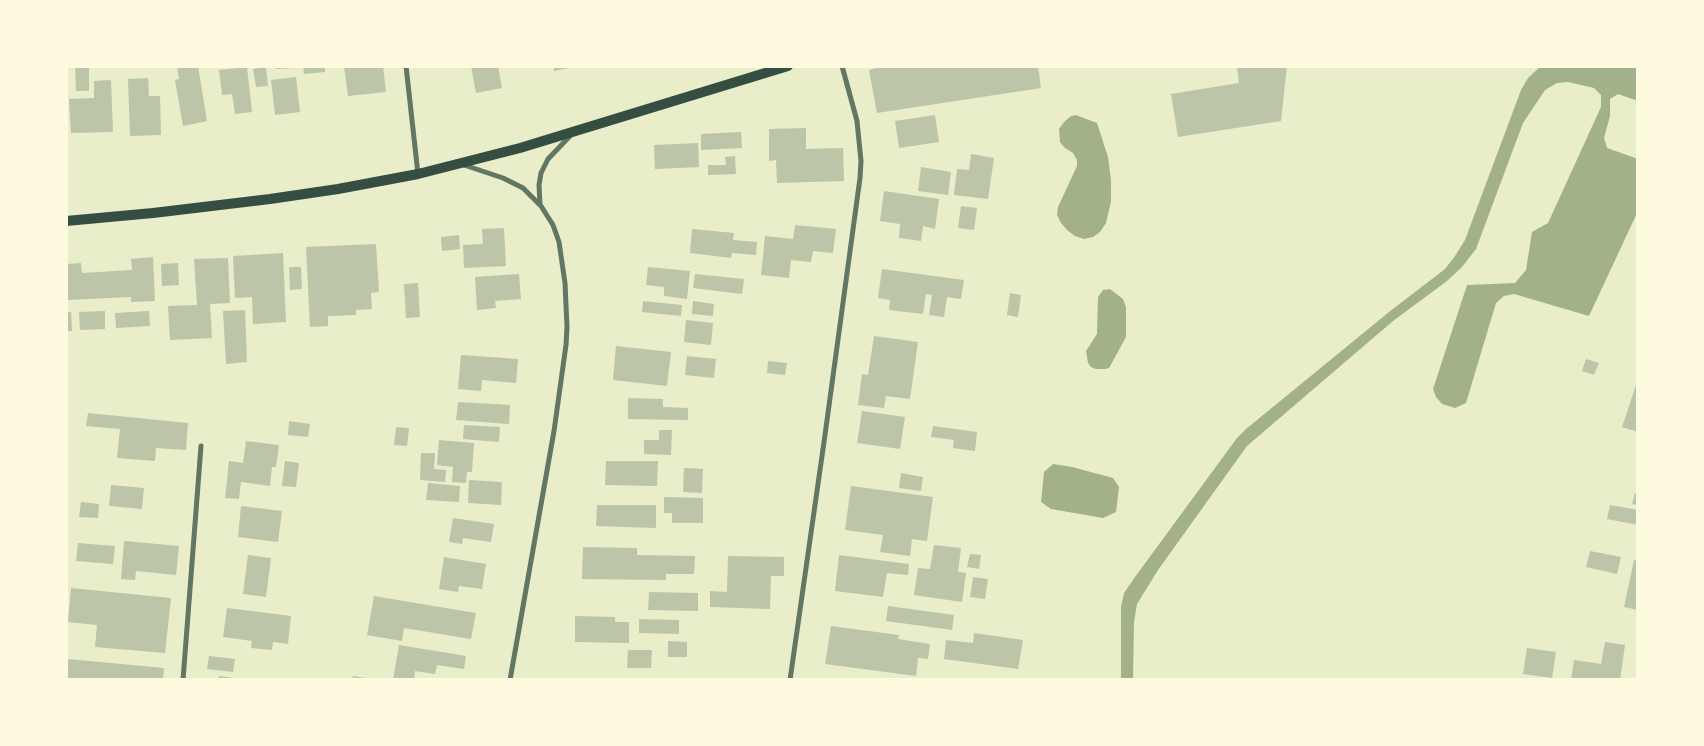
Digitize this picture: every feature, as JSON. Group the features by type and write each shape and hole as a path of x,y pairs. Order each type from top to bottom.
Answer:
{"main road":[{"path":"66,220 270,199 418,174 520,148 788,66"}],"street":[{"path":"406,66 418,174"},
{"path":"790,680 860,178 861,162 857,121 842,66"},
{"path":"540,206 539,185 541,173 548,159 577,130"},
{"path":"459,163 503,178 522,188 540,206 553,225 562,258 566,305 566,345 554,431 510,680"},
{"path":"183,680 201,446"}],"shaded area":[{"path":"1541,66 1638,66 1638,101 1618,94 1610,99 1610,116 1604,138 1607,148 1638,159 1638,211 1589,316 1514,294 1504,296 1496,303 1466,403 1455,408 1442,404 1436,397 1433,389 1467,285 1515,283 1526,270 1532,232 1548,223 1601,107 1601,95 1594,88 1568,82 1557,83 1545,90 1523,123 1476,249 1462,267 1447,281 1393,321 1247,446 1158,570 1137,604 1134,622 1133,680 1121,680 1121,607 1124,593 1237,438 1389,312 1445,269 1465,240 1521,90 1528,78"},
{"path":"1076,115 1097,123 1108,157 1111,180 1111,202 1106,223 1100,232 1093,237 1084,239 1075,236 1067,230 1057,215 1058,207 1077,166 1077,160 1073,153 1060,142 1059,129 1071,116"},
{"path":"1110,289 1123,299 1126,307 1126,337 1109,368 1096,369 1088,363 1086,351 1097,334 1098,297 1103,290"},
{"path":"1053,464 1113,478 1119,487 1116,512 1103,518 1051,509 1041,502 1044,472"}],"building":[{"path":"75,66 89,66 89,91 76,91"},
{"path":"177,66 198,66 207,121 183,126 175,80 179,79"},
{"path":"276,66 295,66 295,68 276,69"},
{"path":"303,66 325,66 325,72 304,74"},
{"path":"344,66 383,66 386,92 348,96"},
{"path":"471,66 498,66 502,88 476,93"},
{"path":"554,66 573,66 573,67 554,71"},
{"path":"883,66 1038,66 1041,88 877,113 869,70"},
{"path":"1237,66 1287,66 1281,121 1178,137 1171,94 1239,83"},
{"path":"247,67 252,112 235,114 232,94 222,95 219,70"},
{"path":"266,67 268,86 256,87 253,69"},
{"path":"296,77 300,112 275,115 271,80"},
{"path":"148,78 149,96 160,96 161,135 130,136 128,79"},
{"path":"111,80 113,132 71,133 69,99 94,98 94,81"},
{"path":"935,115 939,142 899,148 895,121"},
{"path":"806,128 806,149 843,148 844,181 777,183 776,160 769,161 769,129"},
{"path":"741,132 742,148 701,150 701,134"},
{"path":"698,143 699,167 655,169 654,145"},
{"path":"971,154 994,158 988,199 954,195 957,169 969,170"},
{"path":"735,156 736,174 708,175 708,165 726,165 725,157"},
{"path":"921,167 951,172 948,195 918,191"},
{"path":"884,191 939,199 935,229 923,226 921,241 899,238 900,224 880,221"},
{"path":"961,206 977,208 974,230 958,228"},
{"path":"795,225 836,229 833,253 813,251 811,262 791,260 789,278 761,275 765,236 793,239"},
{"path":"504,228 506,266 464,268 463,245 483,244 482,229"},
{"path":"692,229 734,233 733,240 757,242 756,255 732,253 731,258 690,253"},
{"path":"459,235 460,249 442,251 441,237"},
{"path":"376,244 379,292 371,293 372,309 356,310 356,315 328,316 328,326 310,327 306,247"},
{"path":"283,253 286,322 253,324 252,297 235,298 233,256"},
{"path":"153,257 155,301 131,302 131,297 66,300 66,264 81,263 82,273 132,270 131,259"},
{"path":"228,258 230,303 210,304 212,338 170,340 168,306 197,305 194,259"},
{"path":"178,263 179,285 162,286 161,264"},
{"path":"289,267 301,267 302,289 290,290"},
{"path":"648,267 690,271 687,299 664,296 664,287 646,285"},
{"path":"882,269 964,280 961,299 947,297 944,317 929,315 932,295 926,294 923,314 889,310 890,300 878,298"},
{"path":"519,274 521,299 495,301 496,308 477,310 475,277"},
{"path":"695,274 744,279 742,294 693,288"},
{"path":"418,283 420,317 406,318 404,284"},
{"path":"1010,293 1021,295 1018,317 1007,315"},
{"path":"643,301 682,305 681,316 642,312"},
{"path":"693,301 714,304 713,316 692,314"},
{"path":"245,310 247,362 226,364 223,311"},
{"path":"105,311 105,329 80,330 79,312"},
{"path":"149,311 150,326 116,328 115,313"},
{"path":"66,312 71,312 72,331 66,331"},
{"path":"686,320 713,323 711,345 684,342"},
{"path":"874,336 918,342 910,399 886,396 884,408 858,405 862,374 868,375"},
{"path":"616,346 671,352 667,386 613,380"},
{"path":"461,355 518,359 516,383 482,380 481,391 458,389"},
{"path":"687,356 716,359 714,378 685,375"},
{"path":"1586,359 1599,363 1594,375 1582,371"},
{"path":"768,361 787,363 785,375 767,373"},
{"path":"1638,379 1638,432 1622,427"},
{"path":"628,398 663,399 663,407 688,408 688,420 628,419"},
{"path":"458,402 510,405 509,424 456,420"},
{"path":"862,411 905,417 900,449 857,443"},
{"path":"88,413 188,423 186,450 156,448 155,461 117,458 120,429 86,426"},
{"path":"289,421 310,424 308,437 288,435"},
{"path":"464,425 500,427 499,442 463,439"},
{"path":"933,426 977,432 975,451 953,448 954,440 931,437"},
{"path":"396,427 409,428 407,446 394,445"},
{"path":"659,430 672,430 671,455 644,454 644,440 659,440"},
{"path":"439,440 474,443 472,472 467,472 466,483 452,482 453,467 437,465"},
{"path":"246,441 279,445 276,467 272,467 270,486 241,482 239,499 225,498 229,461 243,463"},
{"path":"421,453 435,453 434,469 446,470 445,482 420,480"},
{"path":"285,461 299,463 296,487 282,486"},
{"path":"606,461 658,461 657,486 605,485"},
{"path":"684,468 703,469 702,493 683,492"},
{"path":"901,473 923,477 921,491 899,488"},
{"path":"469,480 502,482 501,505 468,503"},
{"path":"428,483 460,486 459,502 426,500"},
{"path":"111,485 144,488 142,509 109,506"},
{"path":"851,486 933,497 927,541 912,539 910,556 880,552 883,535 845,530"},
{"path":"1635,493 1638,493 1638,505 1632,504"},
{"path":"664,497 703,498 703,523 672,523 672,513 664,513"},
{"path":"81,502 99,504 98,518 79,517"},
{"path":"597,505 656,505 656,528 596,526"},
{"path":"1610,505 1638,510 1638,525 1607,519"},
{"path":"241,506 282,511 278,542 238,537"},
{"path":"453,518 494,524 491,542 463,538 462,544 449,542"},
{"path":"124,541 179,546 176,575 136,571 135,580 121,579"},
{"path":"78,543 115,546 113,564 76,561"},
{"path":"934,545 961,548 958,572 966,573 962,602 914,595 918,568 930,569"},
{"path":"583,547 637,548 637,555 695,556 694,574 666,574 666,580 582,579"},
{"path":"1590,551 1621,557 1617,574 1586,567"},
{"path":"970,554 981,555 979,569 967,567"},
{"path":"248,555 271,558 266,597 243,594"},
{"path":"839,555 909,564 908,575 887,573 883,597 835,591"},
{"path":"728,556 784,557 784,576 771,576 770,609 710,607 710,591 727,592"},
{"path":"444,557 486,564 482,589 459,586 458,592 439,589"},
{"path":"1634,560 1638,561 1638,610 1624,607"},
{"path":"973,577 988,579 985,599 970,597"},
{"path":"71,588 171,598 165,653 95,647 97,625 68,622"},
{"path":"649,592 698,593 698,611 648,610"},
{"path":"374,596 476,613 471,639 404,628 402,641 367,635"},
{"path":"888,606 954,615 952,630 886,621"},
{"path":"227,608 291,616 288,644 273,642 272,650 251,648 252,641 223,637"},
{"path":"575,616 615,617 615,622 629,622 629,643 575,642"},
{"path":"639,619 679,620 679,634 639,633"},
{"path":"831,626 899,635 898,639 930,644 928,659 918,658 916,676 825,664"},
{"path":"974,633 1023,640 1018,669 944,659 946,640 973,643"},
{"path":"668,641 687,642 687,657 668,657"},
{"path":"1605,642 1625,645 1620,680 1571,680 1574,660 1601,664"},
{"path":"399,645 466,656 464,669 437,665 435,674 415,671 414,680 393,680"},
{"path":"1527,648 1556,652 1552,678 1523,674"},
{"path":"628,650 652,650 651,668 627,668"},
{"path":"209,656 235,659 233,672 207,669"},
{"path":"68,659 164,668 163,680 81,678 81,680 66,680"},
{"path":"219,676 242,679 219,680"},
{"path":"353,676 365,678 365,680 352,680"}]}
